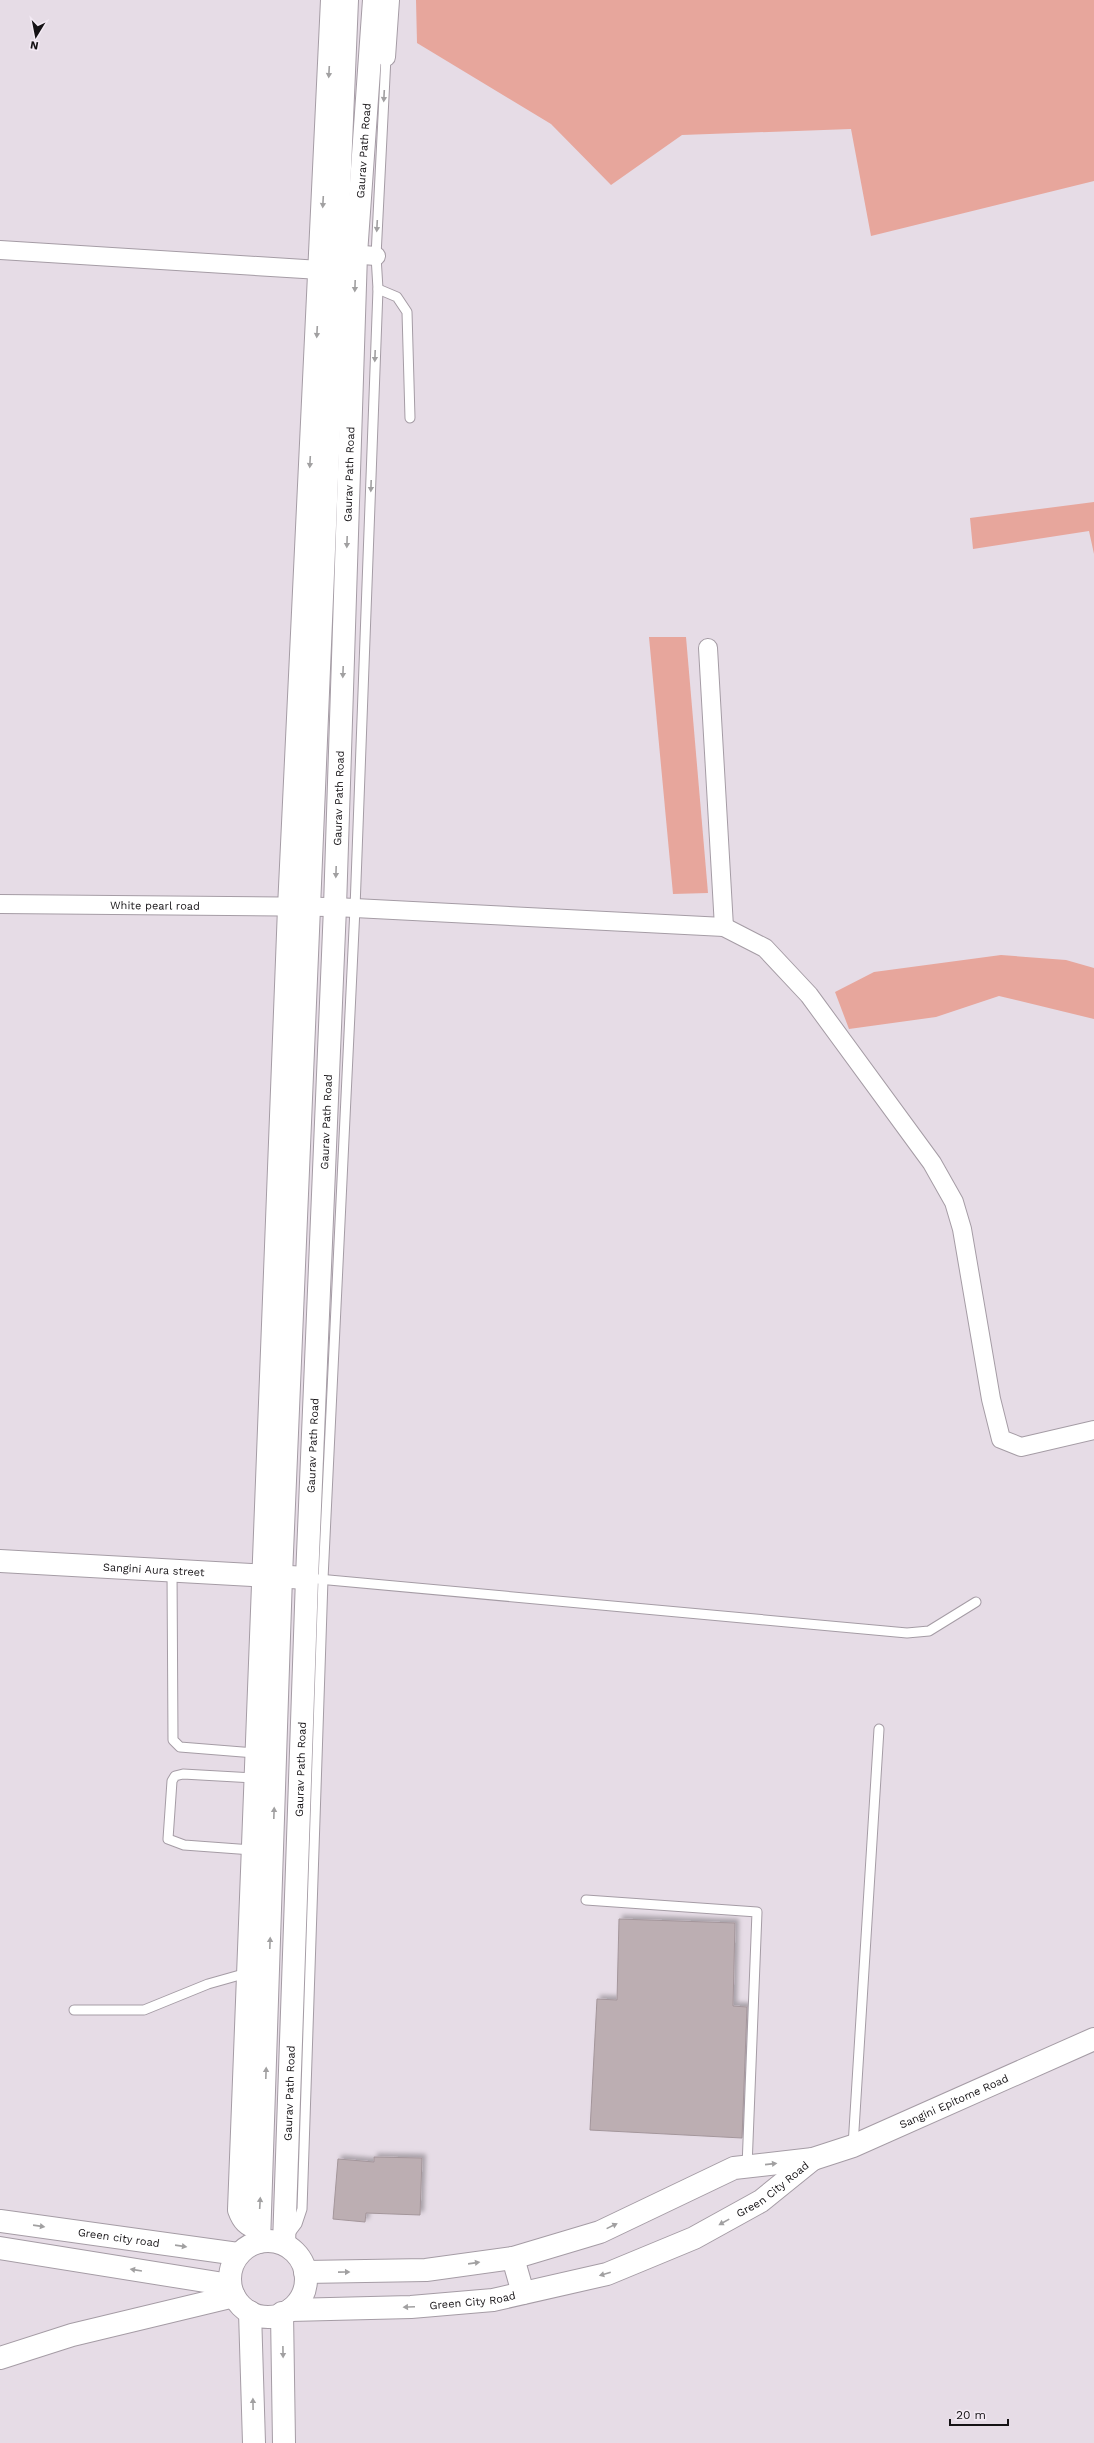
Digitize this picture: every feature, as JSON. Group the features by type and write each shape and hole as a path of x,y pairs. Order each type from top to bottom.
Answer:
{"main road":[{"path":"299,908 320,270 338,34 332,0"},
{"name":"Gaurav Path Road","path":"284,2242 345,908 356,255 338,34 347,0"},
{"name":"Gaurav Path Road","path":"259,2235 264,2136 272,1576 299,908 356,255 374,0"},
{"name":"Sangini Aura street","path":"0,1561 315,1578"},
{"path":"259,2235 238,2254 233,2264 232,2290 242,2306 250,2312 265,2316 286,2311 299,2300 305,2288 305,2272 303,2263 295,2252 284,2242 272,2241 259,2235 242,2220 239,2210 255,1753 272,1576"},
{"name":"Sangini Epitome Road","path":"813,2159 852,2146 1094,2039"},
{"name":"Green City Road","path":"305,2272 426,2270 513,2258 600,2232 734,2168 813,2159"},
{"name":"Green City Road","path":"286,2311 411,2307 493,2300 607,2274 694,2238 761,2201 813,2159"},
{"name":"Green city road","path":"0,2221 238,2254"},
{"path":"0,2248 232,2290"},
{"name":"Green City Road","path":"513,2258 523,2293"},
{"path":"0,2358 72,2335 232,2290"},
{"path":"284,2443 286,2311"},
{"path":"250,2312 254,2443"}],"street":[{"path":"386,57 390,0"},
{"path":"0,250 320,270 356,255"},
{"path":"708,648 724,927"},
{"name":"White pearl road","path":"0,904 299,908"},
{"path":"299,908 345,908 724,927 765,948 809,995 932,1163 954,1202 962,1229 991,1399 1002,1439 1021,1447 1094,1430"}],"lane":[{"path":"386,57 356,255 378,289 397,297 407,312 410,418"},
{"path":"345,908 378,289"},
{"path":"172,1570 173,1740 180,1747 255,1753"},
{"path":"315,1578 907,1633 929,1631 976,1602"},
{"path":"852,2146 879,1729"},
{"path":"252,1850 184,1845 168,1839 172,1781 175,1776 182,1774 254,1778"},
{"path":"586,1900 757,1912 747,2167"},
{"path":"74,2010 144,2010 208,1984 247,1973"}],"shaded area":[{"path":"416,0 1094,0 1094,181 871,236 851,129 682,135 611,185 551,124 417,43"},
{"path":"1094,502 1094,554 1089,531 973,549 970,518"},
{"path":"649,637 686,637 708,893 673,894"},
{"path":"1001,955 1066,960 1094,968 1094,1019 999,996 936,1017 849,1029 835,992 874,972"}],"building":[{"path":"619,1919 735,1923 733,2006 747,2007 742,2138 590,2130 597,1999 617,2000"},
{"path":"374,2157 422,2158 420,2215 366,2213 365,2222 333,2219 338,2159 374,2162"}]}
